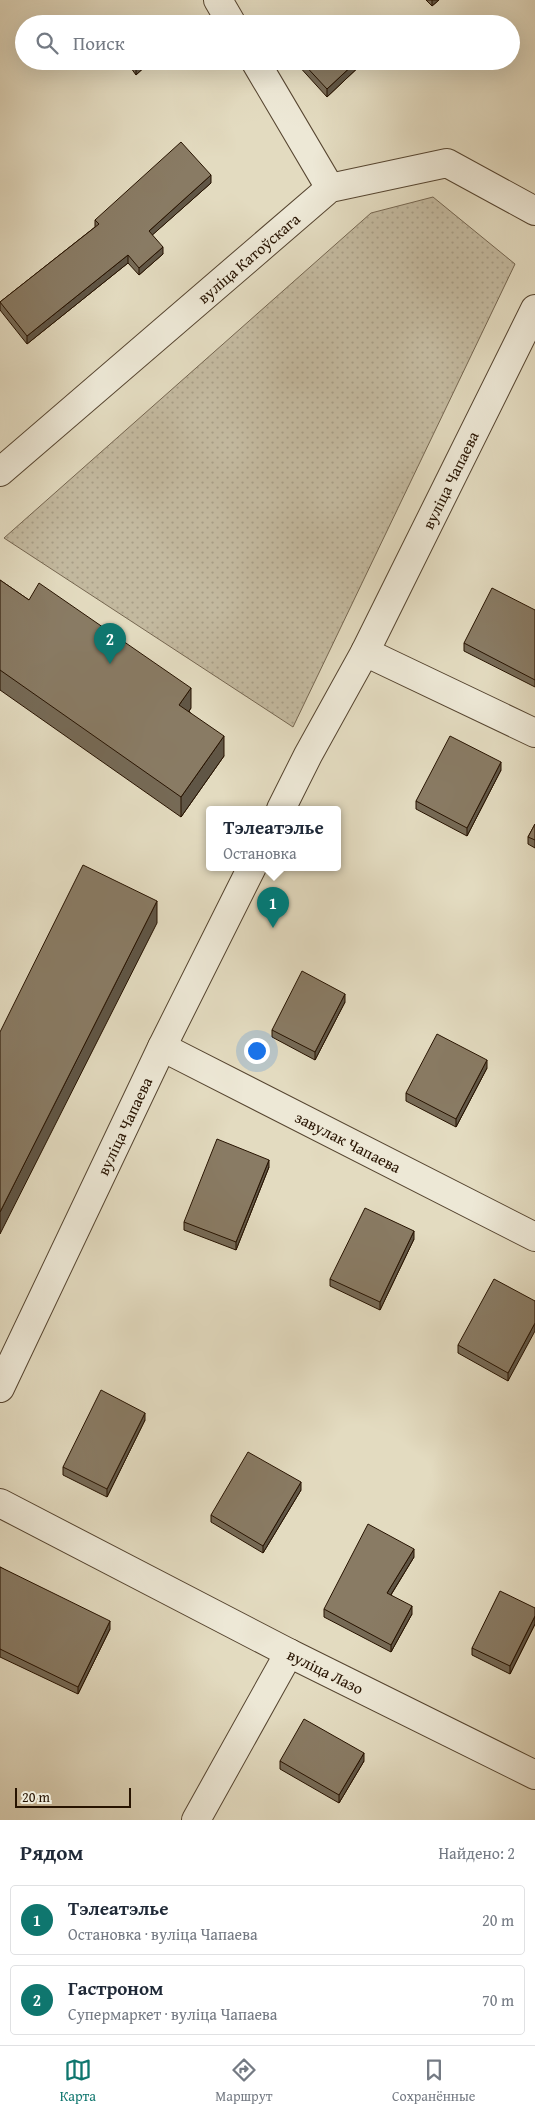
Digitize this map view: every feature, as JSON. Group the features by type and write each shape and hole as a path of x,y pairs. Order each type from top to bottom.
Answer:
{"street":[{"path":"218,0 227,15"},
{"path":"260,70 330,188"},
{"name":"вуліца Катоўскага","path":"0,472 330,188 447,163 535,211"},
{"name":"вуліца Чапаева","path":"282,806 308,755 365,652 535,310"},
{"path":"365,652 535,733"},
{"name":"вуліца Чапаева","path":"0,1388 162,1047 250,871"},
{"name":"завулак Чапаева","path":"162,1047 535,1237"},
{"path":"0,1503 290,1653"},
{"name":"вуліца Лазо","path":"196,1820 290,1653 535,1774"}],"shaded area":[{"path":"433,197 515,264 293,727 4,538 371,213"}],"building":[{"path":"309,70 347,70 327,89"},
{"path":"181,142 211,175 149,231 163,247 139,268 128,255 27,336 0,302 99,224 95,220"},
{"path":"0,580 29,600 39,583 191,688 179,705 224,736 181,797 0,670"},
{"path":"492,588 535,610 535,680 464,643"},
{"path":"450,736 501,762 467,828 416,801"},
{"path":"535,824 535,840 528,837"},
{"path":"83,865 157,901 0,1212 0,1032"},
{"path":"302,971 345,994 315,1052 272,1030"},
{"path":"437,1034 487,1060 456,1119 406,1093"},
{"path":"217,1139 269,1160 236,1242 184,1222"},
{"path":"365,1208 414,1231 380,1302 330,1279"},
{"path":"494,1279 535,1301 535,1323 508,1373 458,1345"},
{"path":"101,1390 145,1413 107,1489 63,1467"},
{"path":"248,1452 301,1482 263,1546 211,1515"},
{"path":"368,1524 414,1549 387,1593 412,1606 391,1645 324,1609"},
{"path":"0,1567 110,1621 78,1687 0,1649"},
{"path":"500,1591 535,1608 535,1616 510,1666 472,1648"},
{"path":"304,1719 364,1753 339,1795 280,1761"}],"place":[{"name":"Гастроном","path":"110,664"},
{"name":"Тэлеатэлье","path":"273,928"}]}
